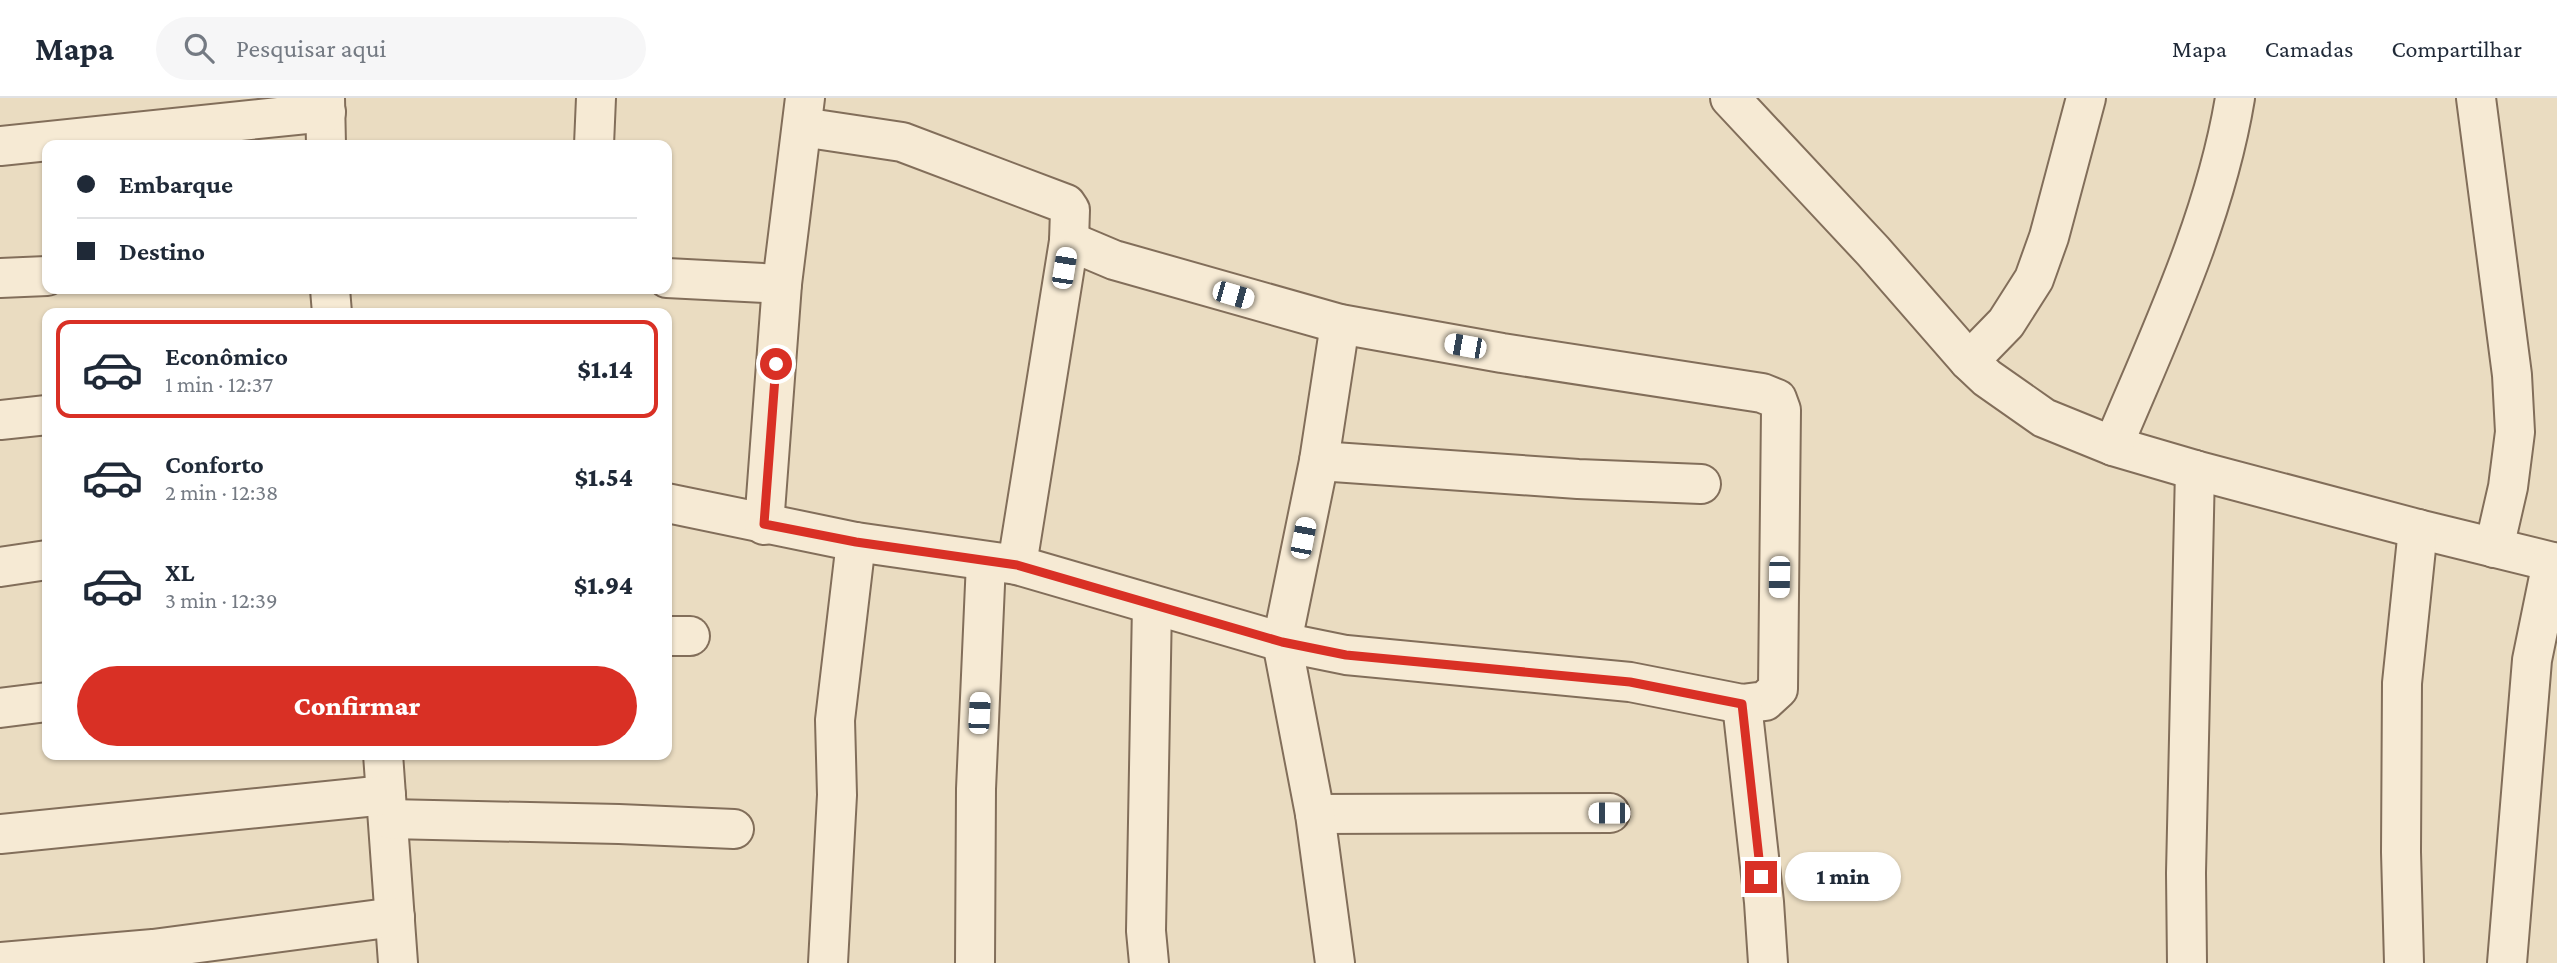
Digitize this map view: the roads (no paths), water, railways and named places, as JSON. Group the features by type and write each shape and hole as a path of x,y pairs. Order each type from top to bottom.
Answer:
{"street":[{"path":"594,140 596,98"},
{"path":"1730,98 1828,201 1969,361 1987,378 2045,418 2113,446 2195,470 2418,530 2555,563 2532,660 2507,963"},
{"path":"1969,361 2006,323 2034,279 2049,237 2086,98"},
{"path":"2113,446 2182,280 2210,201 2235,98"},
{"path":"2476,98 2512,375 2515,432 2508,487 2494,548"},
{"path":"764,524 782,284 804,113 902,142 1066,204 1070,210 1069,241 1002,564 976,789 975,963"},
{"path":"70,140 326,118"},
{"path":"0,146 42,142"},
{"path":"672,504 856,542 1002,564 1282,642 1346,655 1630,682 1742,704 1765,701 1778,689 1782,410 1776,399 1762,393 1502,353 1340,324 1127,264 1069,241"},
{"path":"0,278 42,276"},
{"path":"672,278 782,284"},
{"path":"1335,963 1315,814 1282,642 1319,461 1340,324"},
{"path":"0,420 42,416"},
{"path":"1319,461 1577,479 1701,484"},
{"path":"2187,963 2186,873 2195,470"},
{"path":"2404,963 2401,852 2402,683 2418,530"},
{"path":"828,963 837,794 835,720 856,542"},
{"path":"0,567 42,561"},
{"path":"1149,963 1146,932 1152,605"},
{"path":"0,708 42,703"},
{"path":"1742,704 1764,902 1768,963"},
{"path":"383,760 398,963"},
{"path":"0,834 387,807 619,824 734,829"},
{"path":"1315,814 1609,813"},
{"path":"0,962 83,959 153,949 212,952 395,917"}]}
